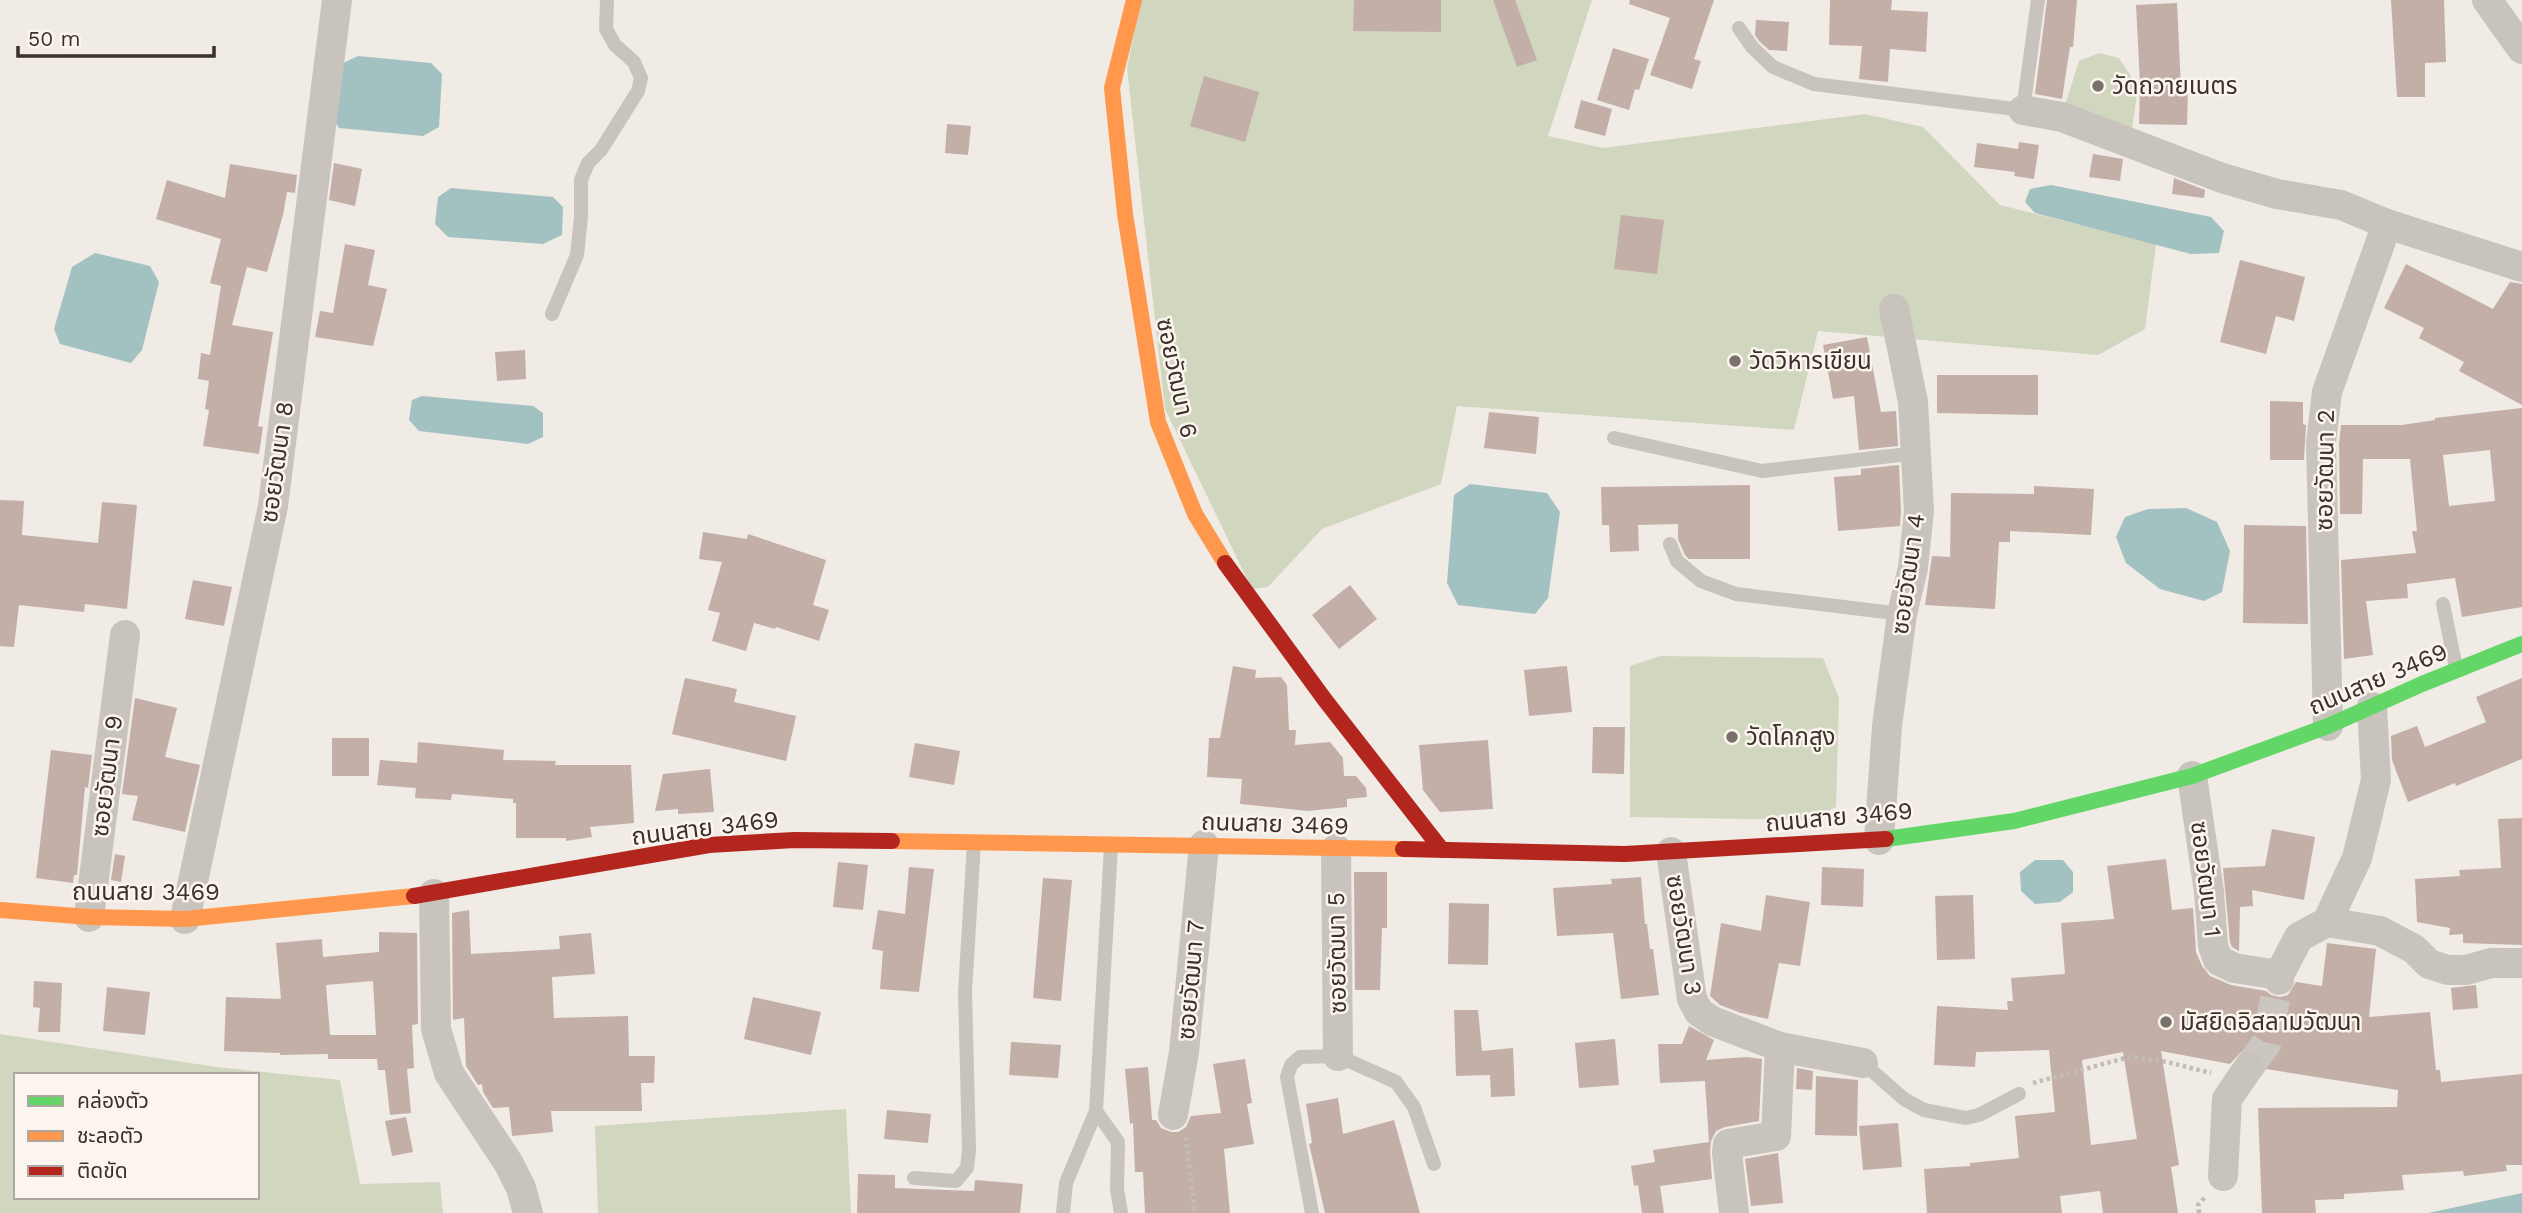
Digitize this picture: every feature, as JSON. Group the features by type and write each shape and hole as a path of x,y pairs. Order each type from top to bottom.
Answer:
{"street":[{"name":"ซอยวัฒนา 8","path":"184,919 273,506 337,0"},
{"name":"ซอยวัฒนา 6","path":"1134,0 1112,88 1125,214 1156,409 1163,434 1195,514 1216,549 1325,700 1442,850"},
{"path":"2487,0 2522,49"},
{"path":"2024,110 2062,117 2222,178 2277,194 2341,205 2387,224 2522,267"},
{"name":"ซอยวัฒนา 2","path":"2328,726 2322,430 2327,392 2387,224"},
{"name":"ซอยวัฒนา 4","path":"1879,840 1887,726 1902,614 1913,568 1919,511 1913,402 1894,309"},
{"name":"ซอยวัฒนา 9","path":"89,917 125,635"},
{"name":"ถนนสาย 3469","path":"0,910 89,917 184,919 434,894 709,845 794,840 1625,854 1879,840 2014,821 2192,776 2328,726 2522,644"},
{"path":"2371,707 2376,780 2357,858 2327,922 2380,932 2414,950 2429,964 2448,970 2466,970 2491,963 2522,963"},
{"name":"ซอยวัฒนา 1","path":"2192,776 2213,946 2218,960 2234,968 2279,977 2299,937 2327,922"},
{"name":"ซอยวัฒนา 7","path":"1173,1115 1184,1052 1204,845"},
{"name":"ซอยวัฒนา 5","path":"1336,849 1338,1056"},
{"name":"ซอยวัฒนา 3","path":"1671,852 1692,999 1699,1012 1712,1021 1780,1047 1863,1063"},
{"path":"434,894 436,1029 441,1050 449,1073 509,1164 521,1188 528,1213"},
{"path":"1734,1213 1728,1144 1776,1136 1780,1047"},
{"path":"2222,1176 2227,1099 2244,1073"}],"lane":[{"path":"552,314 577,255 581,180 588,163 601,150 638,91 641,78 634,62 615,46 606,29 607,0"},
{"path":"1739,28 1752,47 1773,67 1814,84 2024,110 2038,0"},
{"path":"1614,438 1762,471 1917,453"},
{"path":"1670,544 1677,561 1701,581 1736,594 1902,614"},
{"path":"2443,604 2456,671"},
{"path":"914,1178 956,1181 967,1168 969,1150 965,992 974,841"},
{"path":"1063,1213 1066,1183 1096,1111 1111,844"},
{"path":"1312,1213 1287,1077 1291,1065 1300,1057 1338,1056 1396,1082 1414,1107 1434,1164"},
{"path":"1863,1063 1904,1099 1924,1110 1966,1118 1979,1115 2019,1094"},
{"path":"1096,1111 1118,1142 1117,1189 1121,1213"}],"path":[{"path":"2019,1094 2036,1081 2129,1057 2244,1073"}],"green space":[{"path":"1141,0 1592,0 1548,136 1603,148 1865,114 1923,127 2000,205 2156,244 2145,329 2098,355 1818,331 1794,430 1457,406 1441,484 1322,529 1268,587 1252,589 1165,409 1127,68"},
{"path":"2099,53 2119,58 2138,87 2132,128 2071,112 2066,102 2079,61"},
{"path":"1661,656 1823,658 1839,698 1836,807 1811,820 1630,817 1630,666"},
{"path":"0,1034 216,1067 340,1080 360,1184 440,1182 443,1213 0,1213"},
{"path":"846,1109 851,1213 598,1213 595,1126"}],"water":[{"path":"358,56 431,63 442,74 439,127 423,136 339,128 334,120 341,64"},
{"path":"2051,185 2211,217 2224,231 2219,253 2191,254 2035,213 2025,202 2030,189"},
{"path":"451,188 553,197 563,207 562,235 543,244 448,237 435,224 438,197"},
{"path":"95,253 150,266 159,282 142,350 131,363 60,344 54,329 72,267"},
{"path":"422,396 533,406 543,413 543,437 528,444 419,431 409,420 412,400"},
{"path":"1470,484 1547,493 1560,512 1548,598 1535,614 1458,605 1447,583 1454,495"},
{"path":"2186,508 2217,522 2230,551 2222,592 2204,601 2160,589 2126,563 2116,537 2125,517 2148,509"},
{"path":"2035,860 2063,860 2073,872 2073,892 2060,902 2035,904 2021,891 2020,872"},
{"path":"2522,1193 2522,1213 2428,1213"}],"building":[{"path":"1354,0 1441,0 1441,32 1353,31"},
{"path":"1493,0 1515,0 1537,60 1517,67"},
{"path":"1630,0 1714,0 1694,59 1701,61 1692,89 1650,75 1670,18 1629,4"},
{"path":"1830,0 1892,0 1891,10 1928,12 1926,52 1890,49 1888,82 1859,79 1862,46 1829,45"},
{"path":"2047,0 2077,0 2073,47 2070,47 2062,99 2035,94"},
{"path":"2391,0 2444,0 2446,62 2425,63 2425,97 2397,97"},
{"path":"2177,3 2181,88 2188,89 2187,125 2139,124 2136,5"},
{"path":"1756,20 1789,22 1787,51 1769,50 1759,41 1755,35"},
{"path":"1613,48 1649,59 1629,110 1597,100"},
{"path":"1204,76 1259,92 1245,142 1190,126"},
{"path":"1581,100 1612,109 1605,136 1574,128"},
{"path":"947,124 971,126 968,155 945,153"},
{"path":"2019,142 2039,145 2034,179 2014,176 2015,172 1974,167 1977,143 2018,149"},
{"path":"2093,154 2123,159 2120,181 2089,177"},
{"path":"334,163 362,169 355,206 329,200"},
{"path":"230,164 297,175 295,193 287,192 267,272 247,267 232,325 273,332 258,426 263,427 259,454 203,446 209,410 205,409 209,381 198,379 201,353 210,355 221,286 210,283 221,239 156,219 167,180 225,198"},
{"path":"2174,178 2205,190 2204,198 2172,194"},
{"path":"1621,215 1664,220 1657,274 1614,269"},
{"path":"345,244 375,250 368,285 387,289 373,346 315,337 320,311 333,313"},
{"path":"2240,260 2305,277 2294,321 2276,316 2266,354 2220,342"},
{"path":"2406,264 2493,309 2510,282 2522,284 2522,405 2459,371 2464,362 2419,338 2424,328 2384,308"},
{"path":"1867,337 1881,412 1896,411 1898,446 1859,450 1854,396 1833,399 1823,345"},
{"path":"525,350 526,379 497,381 495,352"},
{"path":"1937,375 2038,375 2038,415 1937,413"},
{"path":"2270,401 2303,402 2303,424 2306,425 2304,460 2270,460"},
{"path":"2522,408 2522,607 2462,617 2455,578 2407,584 2408,598 2366,601 2373,655 2344,659 2341,560 2416,553 2412,531 2417,531 2410,459 2363,459 2362,514 2340,514 2341,425 2402,425 2435,418","holes":["2490,450 2495,501 2449,506 2443,455"]},
{"path":"1489,412 1539,417 1536,454 1484,448"},
{"path":"1899,465 1900,526 1838,531 1834,477 1861,475 1861,469"},
{"path":"1750,485 1750,559 1689,559 1678,539 1678,524 1638,525 1639,551 1610,552 1609,525 1602,525 1601,487"},
{"path":"2034,486 2094,489 2091,535 2010,531 2010,542 1999,542 1995,609 1925,605 1932,556 1950,557 1951,493 2034,494"},
{"path":"0,500 24,501 22,535 98,543 102,502 137,505 127,609 85,604 84,612 19,605 14,647 0,646"},
{"path":"2244,525 2306,526 2308,624 2243,623"},
{"path":"703,532 747,539 748,534 826,560 813,605 829,610 819,641 754,623 746,651 712,641 720,613 708,610 722,562 699,559"},
{"path":"193,580 232,587 224,626 185,619"},
{"path":"1350,585 1377,619 1339,649 1312,615"},
{"path":"1233,666 1256,670 1255,678 1281,677 1287,685 1289,730 1296,730 1295,745 1330,742 1343,758 1344,776 1356,776 1366,788 1367,797 1347,799 1347,807 1308,811 1240,804 1242,779 1207,777 1209,738 1220,738"},
{"path":"1567,666 1572,712 1529,716 1524,670"},
{"path":"685,678 737,689 734,702 796,716 786,761 672,734"},
{"path":"2522,678 2522,759 2408,802 2392,760 2391,736 2417,726 2425,747 2486,722 2476,697"},
{"path":"135,698 177,708 165,757 200,765 185,832 132,820 138,796 122,794"},
{"path":"1593,727 1625,727 1624,774 1592,773"},
{"path":"332,738 369,738 369,776 332,776"},
{"path":"1488,740 1493,809 1440,812 1423,790 1419,745"},
{"path":"418,742 504,750 503,760 556,761 555,765 631,765 634,823 590,827 592,837 566,841 566,838 516,838 516,803 513,803 513,799 452,794 451,800 415,798 416,788 377,785 380,760 417,763"},
{"path":"915,743 960,751 954,785 909,777"},
{"path":"51,750 92,755 88,788 85,787 77,875 74,875 73,883 36,878"},
{"path":"710,769 714,812 678,814 678,809 655,811 663,774"},
{"path":"2522,818 2522,945 2463,943 2463,934 2449,935 2450,928 2417,922 2415,879 2460,876 2459,870 2501,868 2498,819"},
{"path":"2272,829 2315,837 2304,900 2252,890 2253,906 2240,907 2239,951 2232,947 2230,942 2223,868 2265,866"},
{"path":"115,854 125,856 121,882 111,880"},
{"path":"2166,859 2172,910 2193,908 2196,952 2202,966 2210,976 2231,985 2266,991 2280,997 2288,995 2296,982 2322,986 2327,943 2376,949 2369,1017 2430,1012 2436,1070 2440,1070 2441,1082 2522,1074 2522,1165 2506,1165 2507,1171 2464,1176 2463,1171 2402,1175 2404,1190 2344,1194 2344,1199 2315,1200 2316,1213 2262,1213 2258,1108 2397,1107 2398,1090 2266,1069 2264,1059 2258,1052 2251,1050 2241,1052 2230,1064 2161,1051 2179,1165 2171,1167 2178,1213 2103,1213 2100,1191 2060,1196 2062,1213 1927,1213 1924,1169 1970,1166 1970,1163 2019,1158 2015,1116 2055,1112 2049,1050 1976,1052 1975,1067 1934,1065 1937,1006 2008,1010 2007,1001 2013,1001 2011,978 2065,974 2061,923 2114,919 2107,866","holes":["2123,1052 2137,1139 2091,1145 2082,1060"]},
{"path":"838,862 868,865 863,910 833,907"},
{"path":"909,867 934,869 919,992 880,989 883,951 872,949 878,910 905,914"},
{"path":"1822,867 1864,869 1863,907 1821,905"},
{"path":"1354,872 1387,872 1387,928 1382,928 1380,990 1355,990"},
{"path":"1641,877 1645,924 1650,949 1653,949 1659,995 1621,999 1613,933 1557,936 1553,888 1612,884 1611,879"},
{"path":"1043,878 1072,880 1061,1001 1033,998"},
{"path":"1766,895 1810,902 1800,966 1779,963 1768,1019 1720,1005 1710,996 1721,923 1761,931"},
{"path":"1973,895 1975,959 1937,960 1935,896"},
{"path":"1449,903 1489,904 1488,965 1448,964"},
{"path":"469,910 471,954 560,949 559,936 591,933 595,974 552,977 554,1018 628,1016 629,1056 655,1056 654,1083 641,1083 642,1111 551,1111 553,1132 512,1136 509,1107 493,1108 483,1092 482,1084 478,1085 466,1066 464,1018 453,1020 452,913"},
{"path":"379,932 417,933 418,1024 412,1025 414,1068 407,1069 411,1113 390,1115 385,1070 378,1070 377,1059 328,1059 328,1054 280,1055 224,1051 226,997 281,999 276,943 322,939 323,957 379,952","holes":["373,981 376,1035 330,1035 326,985"]},
{"path":"34,981 62,983 60,1032 38,1032 40,1008 33,1007"},
{"path":"2476,985 2478,1008 2453,1010 2451,988"},
{"path":"107,987 150,992 145,1035 103,1031"},
{"path":"753,997 821,1012 811,1055 744,1039"},
{"path":"1454,1010 1478,1010 1482,1051 1513,1048 1515,1096 1491,1097 1490,1075 1456,1076"},
{"path":"1689,1026 1714,1040 1706,1060 1747,1057 1762,1059 1759,1121 1716,1131 1710,1151 1712,1179 1660,1186 1664,1213 1642,1213 1638,1185 1634,1186 1631,1166 1655,1162 1653,1150 1709,1142 1705,1081 1660,1083 1658,1044 1682,1044"},
{"path":"1615,1039 1619,1085 1579,1088 1575,1043"},
{"path":"1011,1042 1061,1045 1058,1078 1009,1075"},
{"path":"1245,1059 1252,1103 1247,1104 1254,1144 1224,1149 1230,1213 1145,1213 1143,1172 1135,1172 1133,1123 1130,1124 1125,1069 1148,1067 1152,1120 1156,1120 1161,1128 1178,1132 1186,1127 1191,1116 1221,1113 1213,1064"},
{"path":"1797,1068 1813,1071 1812,1090 1796,1089"},
{"path":"1816,1076 1858,1080 1857,1136 1815,1135"},
{"path":"1338,1098 1343,1134 1394,1120 1420,1213 1325,1213 1309,1144 1312,1143 1306,1104"},
{"path":"887,1110 931,1114 928,1143 884,1139"},
{"path":"406,1117 413,1152 392,1156 385,1121"},
{"path":"1898,1123 1902,1167 1863,1170 1859,1126"},
{"path":"1778,1153 1783,1203 1751,1206 1745,1159"},
{"path":"858,1174 895,1175 895,1188 974,1191 975,1180 1023,1184 1020,1213 857,1213"}],"tunnel":[{"path":"2249,1067 2266,1044 2279,980"}],"traffic: fast":[{"path":"1886,839 2014,821 2192,776 2328,726 2522,644"}],"traffic: slow":[{"path":"1134,0 1112,88 1125,214 1158,422 1195,514 1225,563"},
{"path":"892,841 1403,849"},
{"path":"0,910 89,917 185,919 414,896"}],"traffic: jam":[{"path":"1225,563 1325,700 1442,850"},
{"path":"1403,849 1625,854 1886,839"},
{"path":"414,896 709,845 794,840 892,841"}],"place":[{"name":"วัดถวายเนตร","path":"2098,86"},
{"name":"วัดวิหารเขียน","path":"1735,361"},
{"name":"วัดโคกสูง","path":"1732,737"},
{"name":"มัสยิดอิสลามวัฒนา","path":"2166,1022"}]}
